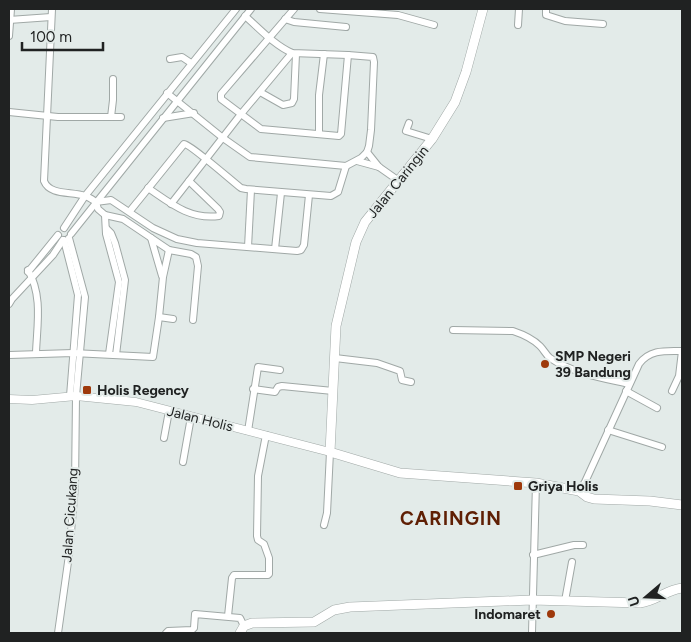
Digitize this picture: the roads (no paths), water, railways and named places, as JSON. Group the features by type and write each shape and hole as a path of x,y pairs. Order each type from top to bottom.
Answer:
{"main road":[{"name":"Jalan Caringin","path":"330,452 337,324 356,242 362,227 371,214 432,140 455,102 483,9"},
{"path":"330,452 400,473 536,483 579,490 587,497 594,499 650,500 682,505"},
{"path":"242,630 256,622 314,622 334,610 350,607 532,600 640,603 651,601 670,590 682,588"}],"street":[{"path":"9,36 11,9"},
{"path":"52,9 44,178 45,184 52,190 85,196 96,202 110,200 153,228 177,239 197,243 299,250 302,249 307,225 309,195"},
{"path":"65,238 60,230 64,228 85,196 236,9"},
{"path":"9,304 53,256 65,238 251,9"},
{"path":"294,9 221,94 221,98 263,130 338,136 342,134 348,55"},
{"path":"320,9 398,16 434,25"},
{"path":"518,25 519,9"},
{"path":"546,9 546,16 563,20 603,24"},
{"path":"168,92 224,138 252,158 346,166 357,161 367,152 371,139 374,59 371,57 348,55 294,54 284,50 268,38 245,16"},
{"path":"10,20 51,17"},
{"path":"285,19 294,22 346,27"},
{"path":"171,204 241,114 294,54"},
{"path":"260,92 283,105 292,103 294,99 294,54"},
{"path":"319,134 319,95 324,54"},
{"path":"170,59 182,57 191,63"},
{"path":"111,117 113,78"},
{"path":"9,112 47,116 121,117"},
{"path":"163,118 194,113"},
{"path":"409,123 407,132 432,140"},
{"path":"130,212 184,144 189,145 241,188 251,190 309,195 336,195 346,166"},
{"path":"367,152 379,167 399,181"},
{"path":"357,161 379,167"},
{"path":"148,188 183,212 193,215 219,216 220,212 189,181"},
{"path":"248,247 251,190"},
{"path":"274,249 280,193"},
{"path":"96,202 98,209 105,215 123,219 168,250 193,255 197,260 193,320"},
{"path":"105,215 106,234 121,276 113,354"},
{"path":"150,237 163,277"},
{"path":"36,354 38,304 28,270 65,238"},
{"name":"Jalan Cicukang","path":"58,633 69,556 75,486 73,396 76,353 84,306 84,292 65,238"},
{"path":"9,355 76,353 153,357 168,250"},
{"path":"159,317 173,319"},
{"path":"453,330 513,331 537,344 547,356 569,367 629,384"},
{"path":"579,490 585,482 639,364 648,354 682,350 679,376 672,391"},
{"path":"335,358 383,365 400,371 402,380 411,382"},
{"path":"248,431 253,389 258,367 280,370"},
{"path":"253,389 275,392 278,387 282,386 333,391"},
{"path":"626,391 657,408"},
{"name":"Jalan Holis","path":"9,399 32,400 73,396 136,402 330,452"},
{"path":"164,438 169,411"},
{"path":"183,462 191,417"},
{"path":"608,430 662,447"},
{"path":"228,616 232,578 234,575 268,576 269,574 269,558 264,544 258,540 257,536 258,476 266,436"},
{"path":"324,525 327,513 330,452"},
{"path":"532,633 536,483"},
{"path":"533,556 574,545 583,545"},
{"path":"564,601 572,562"},
{"path":"166,633 168,631 192,630 194,628 195,614 240,618 242,630"}],"place":[{"name":"SMP Negeri 39 Bandung","path":"545,364"},
{"name":"Holis Regency","path":"87,390"},
{"name":"Griya Holis","path":"518,486"},
{"name":"Indomaret","path":"551,614"}],"district":[{"name":"CARINGIN","path":"451,518"}]}
